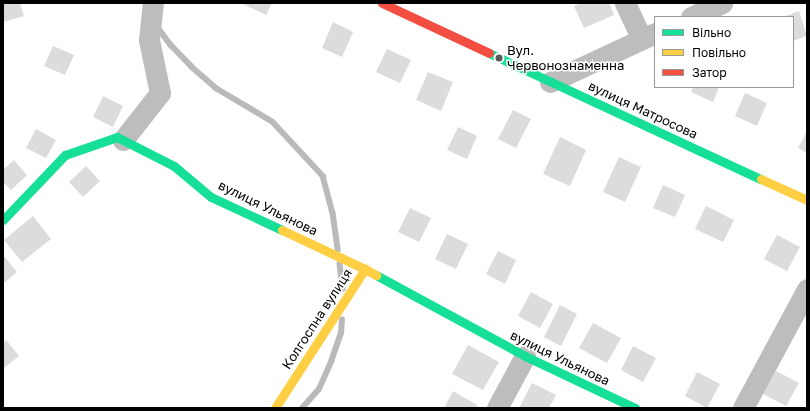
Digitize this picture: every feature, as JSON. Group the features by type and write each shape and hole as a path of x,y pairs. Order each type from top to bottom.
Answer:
{"street":[{"path":"3,220 65,155 117,137 123,140 160,93 149,40 153,3"},
{"name":"вулиця Матросова","path":"382,3 807,200"},
{"path":"550,82 648,36 625,3"},
{"path":"693,16 722,3"},
{"name":"вулиця Ульянова","path":"123,140 174,166 211,197 365,269"},
{"name":"Колгоспна вулиця","path":"275,408 365,269 433,306"},
{"path":"743,408 807,289"},
{"name":"вулиця Ульянова","path":"433,306 525,356 635,408"},
{"path":"497,408 525,356"}],"building":[{"path":"3,3 20,3 24,16 3,22"},
{"path":"241,3 272,3 266,15"},
{"path":"581,3 609,3 614,15 584,28 574,6"},
{"path":"799,11 807,36 794,41 794,16 786,16"},
{"path":"333,22 353,32 342,57 322,48"},
{"path":"53,46 74,55 65,75 44,66"},
{"path":"387,49 411,60 400,83 376,72"},
{"path":"428,72 453,82 441,111 416,100"},
{"path":"693,88 719,88 713,102 691,92"},
{"path":"745,93 767,103 757,126 735,116"},
{"path":"103,96 123,106 113,127 93,117"},
{"path":"513,110 531,119 516,148 498,139"},
{"path":"458,127 477,136 467,159 447,150"},
{"path":"36,129 56,140 46,158 26,148"},
{"path":"807,131 807,153 798,148"},
{"path":"560,137 586,150 570,186 543,174"},
{"path":"619,157 641,167 625,202 603,192"},
{"path":"14,160 27,175 11,190 3,182 3,170"},
{"path":"86,166 100,181 83,197 69,182"},
{"path":"663,185 685,195 675,217 653,208"},
{"path":"706,206 734,220 723,242 695,229"},
{"path":"410,208 431,218 419,242 398,232"},
{"path":"33,216 51,239 22,262 4,240"},
{"path":"447,234 468,244 456,269 435,259"},
{"path":"777,235 800,247 787,271 764,259"},
{"path":"498,251 516,260 505,284 486,274"},
{"path":"4,256 17,272 3,284 3,257"},
{"path":"531,292 553,304 540,328 518,316"},
{"path":"560,305 577,314 561,346 544,337"},
{"path":"593,323 621,338 607,363 579,348"},
{"path":"6,340 19,356 4,368 3,343"},
{"path":"468,345 499,362 483,390 452,374"},
{"path":"633,346 656,358 643,382 621,370"},
{"path":"776,371 799,383 786,406 763,394"},
{"path":"697,372 720,384 707,408 685,396"},
{"path":"532,383 556,395 549,408 519,408"},
{"path":"453,391 477,405 476,408 444,408"}],"waterway":[{"path":"157,26 171,45 192,67 216,88 273,122 323,176 333,213 338,250"},
{"path":"340,264 343,289"},
{"path":"302,408 319,389 331,362 341,333 342,320"}],"traffic: fast":[{"path":"489,53 761,179"},
{"path":"3,220 65,155 117,137 174,166 211,197 282,230"},
{"path":"376,275 525,356 635,408"}],"traffic: slow":[{"path":"761,179 807,200"},
{"path":"282,230 365,269"},
{"path":"275,408 365,269 376,275"}],"traffic: jam":[{"path":"382,3 489,53"}],"place":[{"name":"Вул. Червонознаменна","path":"499,58"}]}
